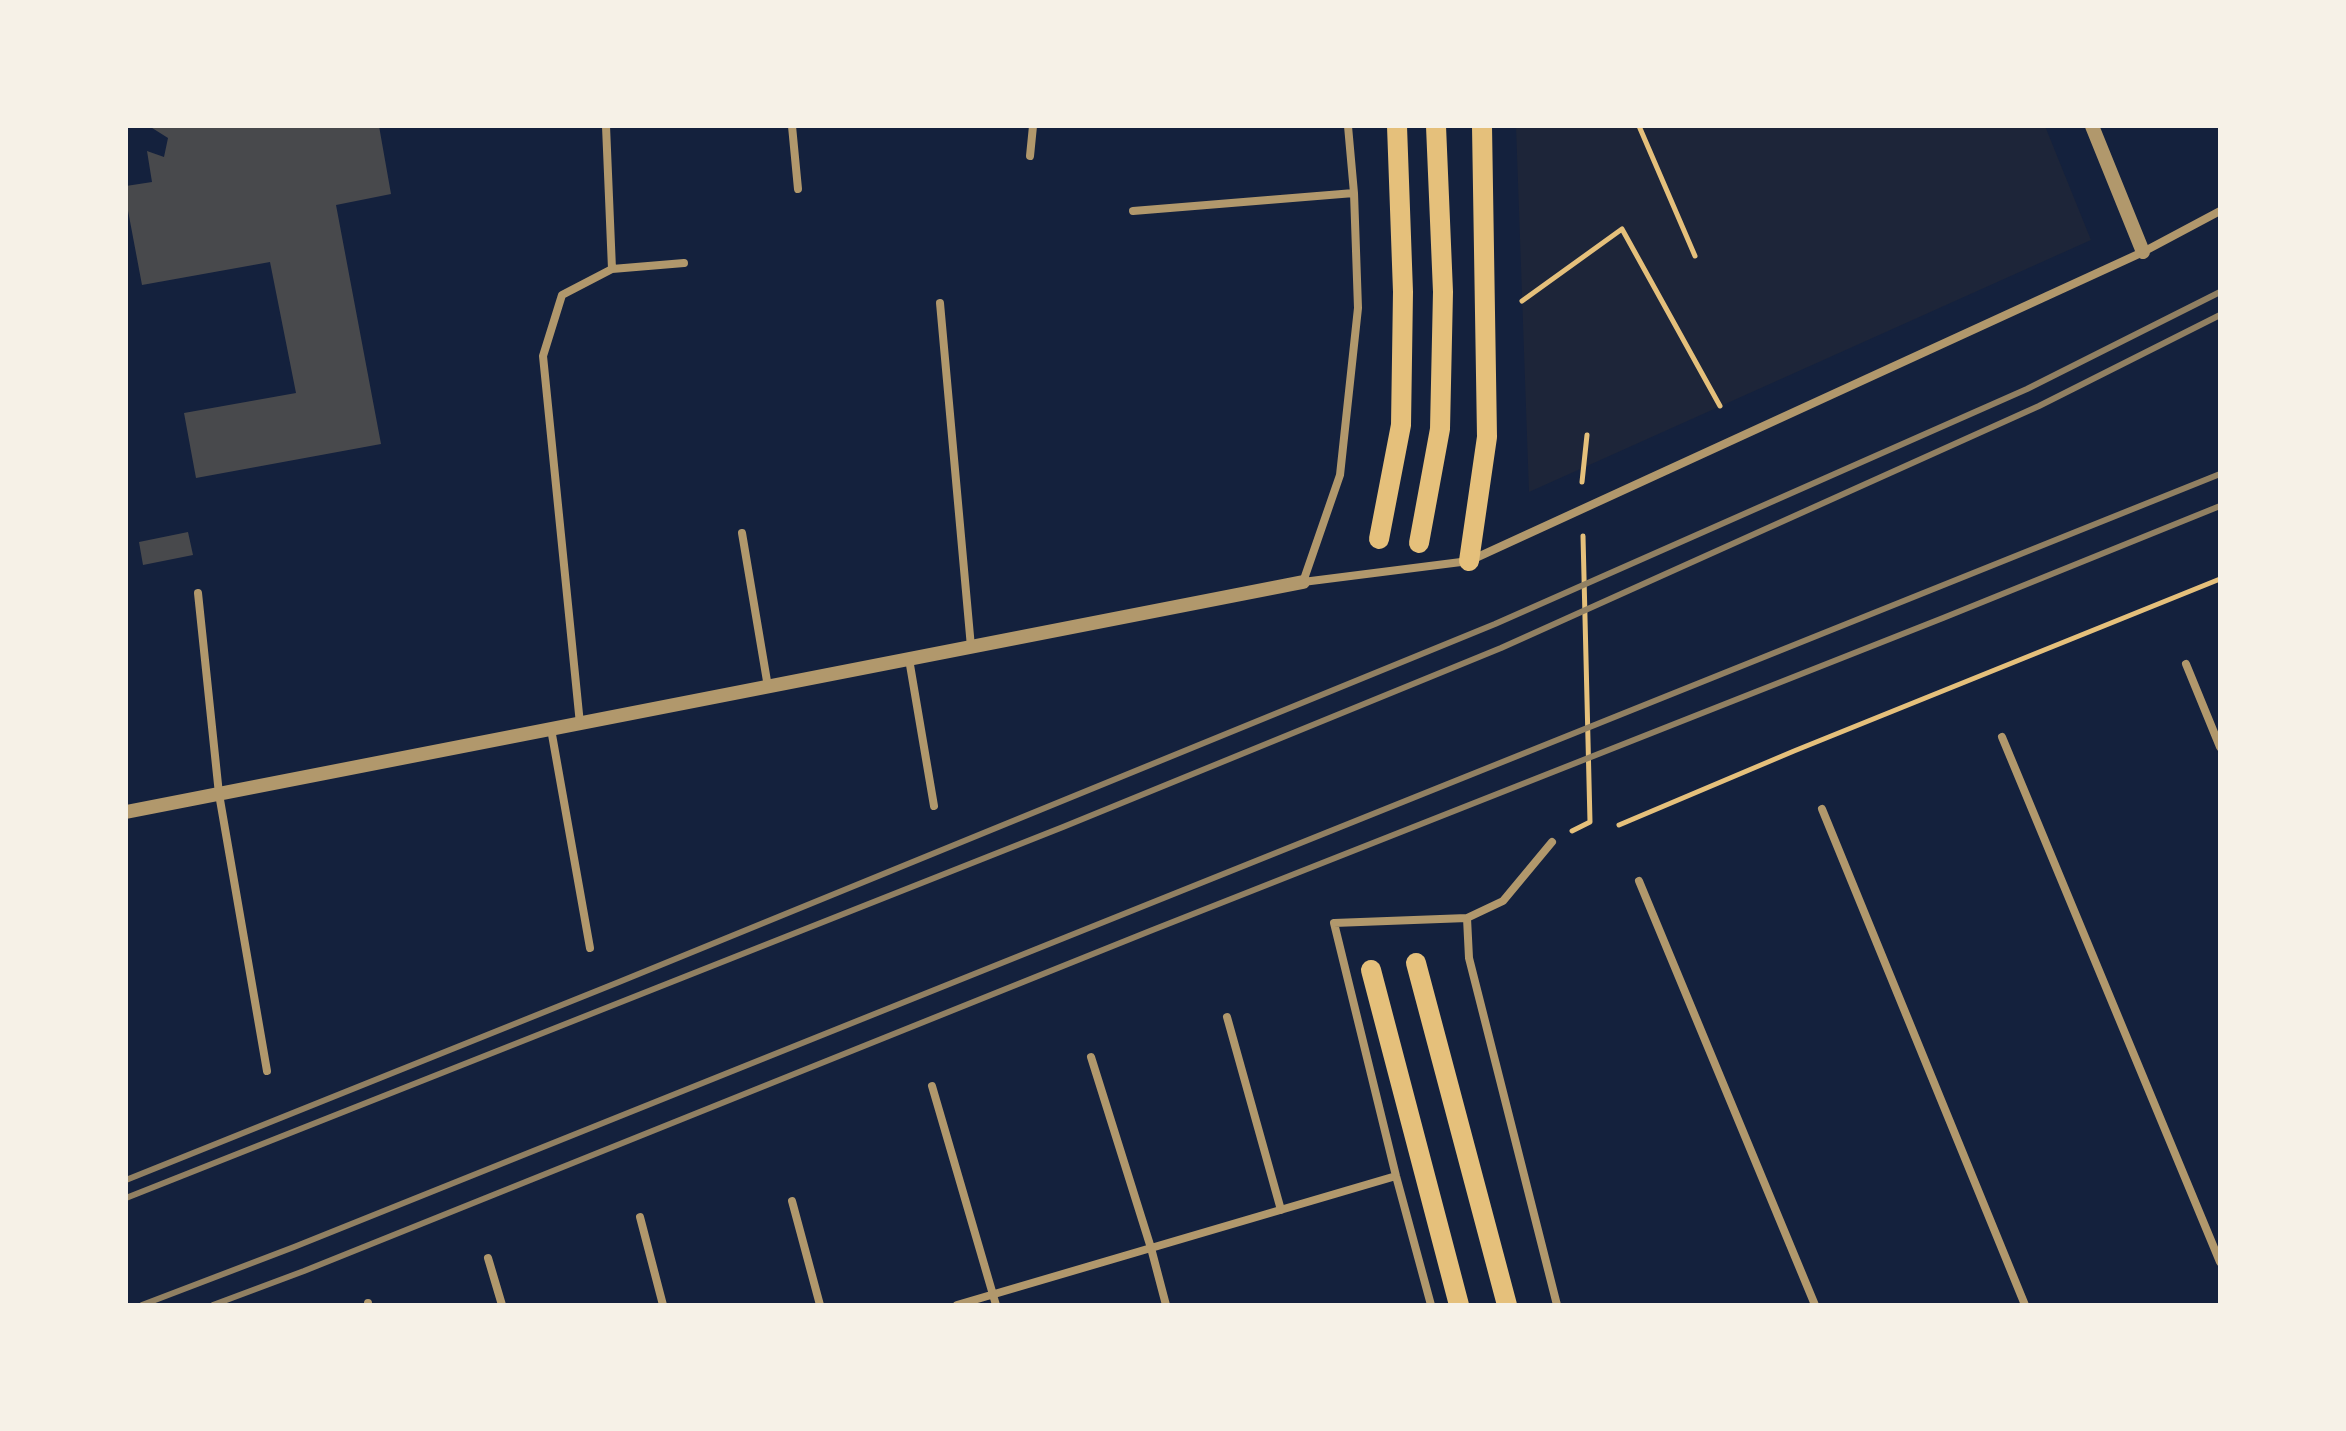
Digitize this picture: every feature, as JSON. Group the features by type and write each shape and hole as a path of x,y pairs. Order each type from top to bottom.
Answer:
{"main road":[{"path":"1379,539 1401,425 1403,292 1397,126"},
{"path":"1419,543 1440,429 1443,292 1436,126"},
{"path":"1469,561 1487,437 1482,126"},
{"path":"1416,963 1507,1305"},
{"path":"1371,970 1459,1305"}],"street":[{"path":"606,126 612,269"},
{"path":"792,126 798,189"},
{"path":"1030,156 1033,126"},
{"path":"1303,582 1340,475 1358,308 1348,126"},
{"path":"2092,126 2143,252"},
{"path":"1133,211 1354,193"},
{"path":"126,812 1303,582 1469,561 2143,252 2220,211"},
{"path":"580,724 543,356 562,295 612,269 684,263"},
{"path":"940,303 971,647"},
{"path":"742,533 768,687"},
{"path":"198,593 219,794 267,1071"},
{"path":"909,659 934,806"},
{"path":"2186,664 2220,747"},
{"path":"551,729 590,948"},
{"path":"2002,737 2220,1262"},
{"path":"1822,809 2025,1305"},
{"path":"1431,1305 1334,923 1467,918 1503,901 1552,842"},
{"path":"1639,881 1815,1305"},
{"path":"1467,918 1469,958 1557,1305"},
{"path":"1227,1017 1281,1210"},
{"path":"1091,1057 1166,1305"},
{"path":"932,1086 996,1305"},
{"path":"957,1305 1396,1176"},
{"path":"792,1201 820,1305"},
{"path":"640,1217 663,1305"},
{"path":"488,1258 502,1305"}],"path":[{"path":"1639,126 1695,256"},
{"path":"1522,301 1622,229 1720,406"},
{"path":"1583,496 1587,435"},
{"path":"1583,527 1590,822"},
{"path":"1619,825 2220,579"}],"shaded area":[{"path":"1516,126 2045,126 2091,240 1529,492"}],"building":[{"path":"149,126 379,126 391,194 336,205 381,444 196,478 184,413 296,393 270,262 142,285 126,186 152,182 147,151 164,157 168,138"},
{"path":"188,532 193,555 143,565 139,542"}],"railway":[{"path":"126,1180 1495,624 2027,389 2220,292"},
{"path":"126,1198 1063,827 1501,648 2039,406 2220,315"},
{"path":"142,1305 294,1247 2220,474"},
{"path":"213,1305 2220,506"}]}
